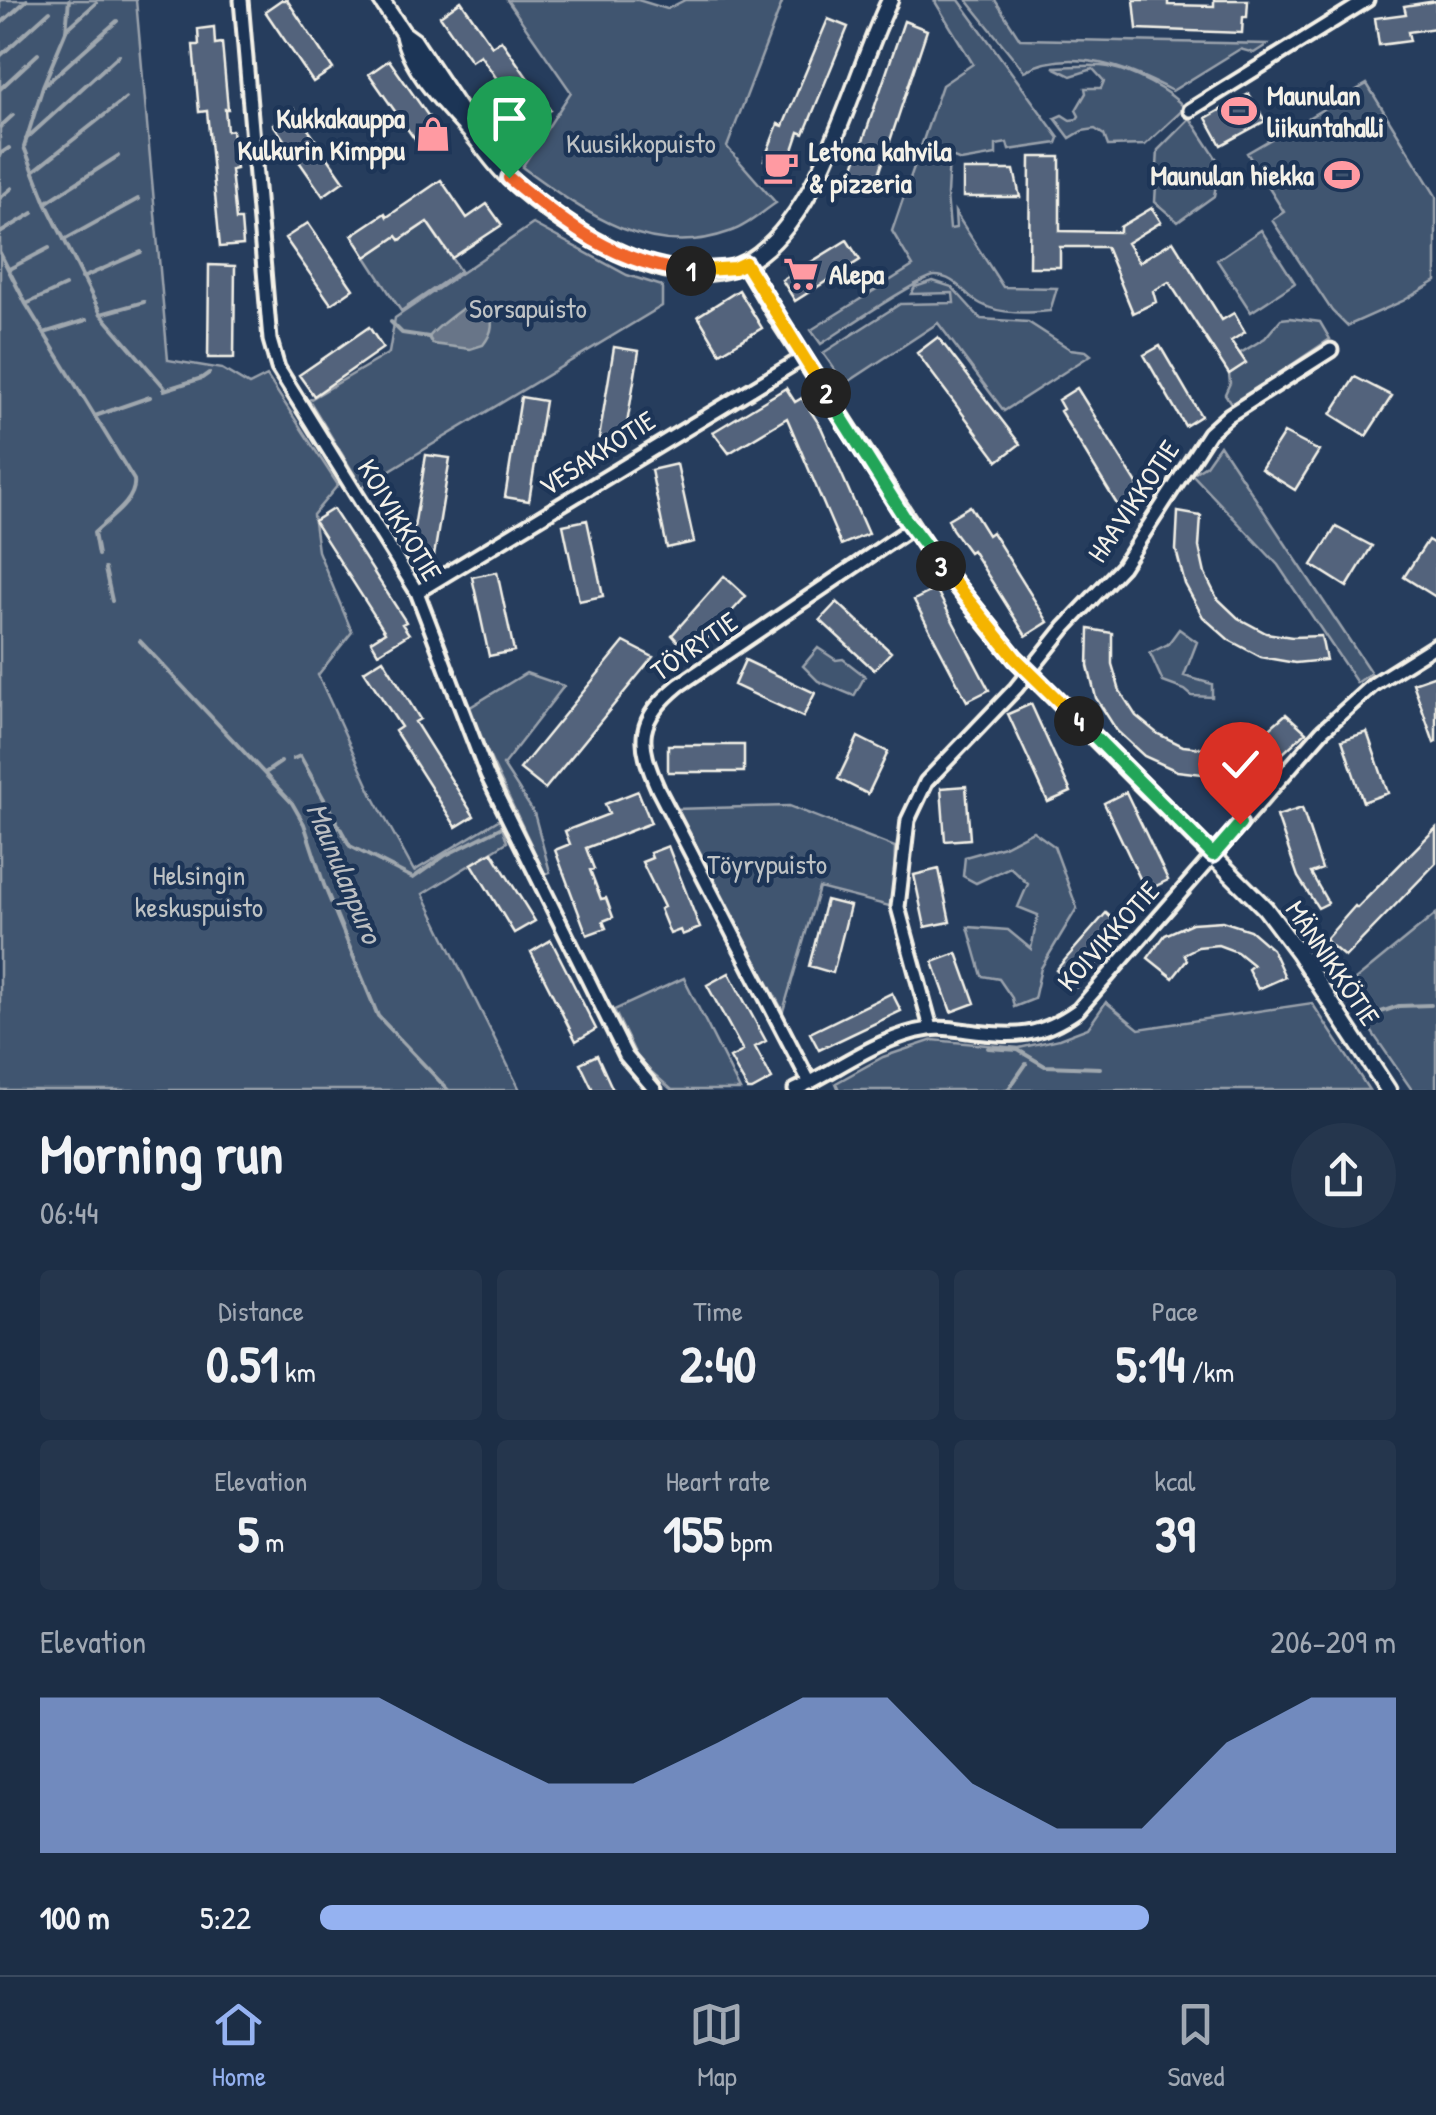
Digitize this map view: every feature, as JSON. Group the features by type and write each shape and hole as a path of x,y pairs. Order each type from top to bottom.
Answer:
{"street":[{"name":"KOIVIKKOTIE","path":"241,0 274,359 417,592 487,775 626,1056 655,1090"},
{"path":"381,0 461,111 464,124 509,178 561,221 614,252 670,270 724,269 745,263 777,236 819,172 890,0"},
{"path":"1190,110 1367,0"},
{"name":"MÄNNIKKÖTIE","path":"745,263 912,528 1028,671 1265,908 1388,1090"},
{"name":"HAAVIKKOTIE","path":"931,1028 898,906 908,820 926,782 1122,567 1208,433 1229,414 1331,350"},
{"name":"VESAKKOTIE","path":"417,592 803,358"},
{"name":"TÖYRYTIE","path":"810,1082 658,790 644,757 646,725 658,702 679,685 912,528"},
{"name":"KOIVIKKOTIE","path":"795,1090 877,1045 931,1028 1013,1036 1052,1028 1078,1010 1288,768 1352,701 1402,664 1436,646"}],"green space":[{"name":"Helsingin keskuspuisto","path":"0,0 136,0 168,360 222,369 249,385 267,376 338,485 313,515 318,551 352,632 318,675 374,798 414,871 500,819 507,842 423,894 520,1090 0,1090"},
{"name":"Kuusikkopuisto","path":"507,0 638,0 667,9 685,0 783,0 727,147 776,203 729,232 672,240 645,236 594,215 522,167 571,92"},
{"path":"934,0 959,0 1059,138 1057,143 1009,150 1007,143 996,145 996,155 961,161 949,156 950,229 956,228 955,212 1003,287 1057,288 1050,311 989,308 949,279 935,276 898,294 821,344 811,330 913,266 892,231 942,85 973,64"},
{"path":"967,0 995,0 1020,39 1268,44 1254,53 1240,49 1172,91 1119,68 1081,60 1061,60 1024,71"},
{"path":"1053,67 1118,69 1160,88 1185,108 1145,145 1108,146 1104,135 1095,129 1070,138 1055,118 1062,115 1077,119 1076,110 1085,88 1101,88 1104,81 1093,69 1071,76"},
{"name":"Maunulan hiekka","path":"1367,84 1436,196 1436,281 1347,326 1332,311 1272,220 1284,212 1247,153"},
{"path":"1190,118 1220,164 1214,196 1178,222 1155,202 1158,150"},
{"path":"427,222 460,271 401,311 366,257"},
{"name":"Sorsapuisto","path":"533,224 627,275 662,286 662,306 362,487 309,400 389,353 395,318"},
{"path":"1261,230 1295,283 1251,312 1217,260"},
{"path":"933,281 952,287 981,319 1028,322 1070,349 1091,355 1004,411 938,323 845,384 823,353 900,304 954,303 953,293 911,294 915,287"},
{"path":"1281,319 1320,322 1330,339 1232,405 1225,394 1229,374 1245,363 1239,354 1265,338"},
{"path":"1220,445 1371,673 1357,683 1278,565 1192,474 1206,465"},
{"path":"1179,629 1197,642 1184,676 1212,684 1212,697 1192,696 1163,682 1150,653 1168,644"},
{"path":"818,648 836,660 843,659 865,676 854,696 818,681 803,666"},
{"path":"526,673 564,686 503,765 534,813 550,872 545,874 467,709"},
{"name":"Töyrypuisto","path":"789,806 895,847 893,907 819,888 783,1011 675,809"},
{"path":"1033,831 1054,846 1077,908 1041,968 1034,999 1014,1007 999,979 982,976 968,927 1008,930 1031,949 1038,915 1018,907 1028,884 1010,867 976,883 963,876 965,857 1004,846"},
{"path":"1436,914 1436,1090 1412,1090 1343,990"},
{"path":"684,978 740,1090 672,1090 639,1061 614,1010"},
{"path":"1106,1002 1139,1029 1312,1003 1369,1090 839,1090 836,1083 883,1057 933,1040 1019,1048 1059,1039 1088,1028"}],"shaded area":[{"path":"473,300 487,304 491,316 491,330 483,345 470,349 433,344 429,337 433,332"}],"building":[{"path":"287,0 333,69 313,82 265,11"},
{"path":"1134,0 1214,6 1214,0 1248,0 1247,17 1243,17 1242,33 1137,29"},
{"path":"461,1 492,46 501,40 550,110 529,124 480,55 471,61 440,16"},
{"path":"1436,1 1436,28 1408,32 1410,41 1379,45 1375,18 1406,14 1404,6"},
{"path":"828,19 848,27 804,134 799,132 785,174 769,167 771,163 764,160 778,124 783,126"},
{"path":"904,21 927,30 877,180 853,170"},
{"path":"214,27 215,44 222,43 227,131 232,130 236,169 231,170 236,220 241,220 243,245 220,247 207,111 199,112 193,45 199,45 198,29"},
{"path":"389,60 443,137 433,144 430,140 420,147 369,74"},
{"name":"Maunulan liikuntahalli","path":"1249,94 1265,121 1221,145 1206,118"},
{"path":"294,109 344,181 323,196 273,124"},
{"path":"1030,157 1060,157 1060,231 1120,232 1120,227 1152,208 1161,222 1127,243 1139,262 1173,241 1222,320 1234,313 1245,332 1231,341 1246,363 1229,374 1169,282 1153,291 1156,302 1133,313 1106,247 1060,247 1060,267 1029,267"},
{"path":"963,170 1014,170 1020,197 963,197"},
{"path":"441,180 467,218 487,204 502,225 452,258 427,222 366,257 352,235 385,213 387,217"},
{"path":"308,223 353,289 331,304 285,238"},
{"path":"847,240 860,260 795,301 782,280"},
{"path":"209,265 235,266 234,358 208,358"},
{"path":"739,290 762,328 720,353 698,316"},
{"path":"369,327 383,348 314,396 299,375"},
{"path":"938,337 1020,444 998,461 917,353"},
{"path":"1160,346 1201,416 1185,426 1144,355"},
{"path":"614,347 639,351 624,442 599,438"},
{"path":"1355,377 1392,396 1366,436 1331,414"},
{"path":"786,388 795,402 802,398 821,427 868,534 841,545 787,418 729,453 713,432"},
{"path":"1077,388 1147,500 1127,512 1122,504 1118,506 1060,411 1063,409 1058,400"},
{"path":"521,397 545,401 529,501 505,497"},
{"path":"1284,433 1319,451 1295,490 1261,469"},
{"path":"426,455 450,458 434,556 410,552"},
{"path":"677,464 694,542 667,548 651,470"},
{"path":"970,506 988,535 992,532 1048,622 1026,636 972,550 969,552 952,529 948,519"},
{"path":"333,509 406,622 402,624 409,634 378,653 371,641 385,632 314,521"},
{"path":"1178,512 1201,516 1199,547 1205,574 1217,598 1238,618 1266,633 1321,636 1326,660 1295,663 1261,657 1229,640 1203,617 1185,584 1176,550"},
{"path":"587,520 603,596 579,601 563,525"},
{"path":"1336,527 1372,546 1347,587 1312,565"},
{"path":"1428,540 1436,545 1436,597 1404,577"},
{"path":"497,572 514,651 489,656 472,577"},
{"path":"724,576 746,596 691,656 672,635"},
{"path":"936,589 989,690 967,701 914,600"},
{"path":"837,602 891,652 874,670 820,620"},
{"path":"1089,629 1112,633 1112,664 1120,691 1136,716 1158,734 1183,746 1210,749 1238,744 1264,733 1286,714 1306,732 1280,756 1247,770 1211,775 1177,771 1144,756 1117,731 1096,698 1088,666"},
{"path":"624,642 653,657 545,789 520,769"},
{"path":"383,659 420,719 415,722 474,816 456,827 395,731 401,727 364,671"},
{"path":"745,660 815,693 803,717 734,685"},
{"path":"1436,675 1436,742 1434,743 1413,683"},
{"path":"1031,704 1071,792 1048,802 1008,714"},
{"path":"1367,732 1388,793 1363,802 1342,740"},
{"path":"858,737 888,752 868,794 838,779"},
{"path":"668,745 744,745 744,772 668,772"},
{"path":"966,786 970,839 945,841 941,788"},
{"path":"638,791 651,823 586,848 601,899 606,898 613,917 603,921 606,928 587,935 555,850 570,844 565,831 609,814 605,804"},
{"path":"1126,792 1168,880 1146,891 1104,803"},
{"path":"1302,808 1322,869 1311,873 1328,903 1318,908 1298,877 1277,816"},
{"path":"1436,828 1436,863 1345,957 1325,940"},
{"path":"668,846 700,928 682,935 680,930 670,934 660,909 664,907 642,862 652,858 650,853"},
{"path":"492,852 535,921 514,933 472,864"},
{"path":"939,869 950,922 925,927 914,875"},
{"path":"826,900 850,906 833,973 809,966"},
{"path":"1106,913 1126,931 1076,987 1056,970"},
{"path":"1222,921 1250,930 1272,949 1285,977 1258,989 1248,969 1253,965 1237,952 1218,945 1198,947 1184,954 1187,960 1173,978 1148,958 1165,935 1192,923"},
{"path":"551,940 596,1029 576,1041 531,952"},
{"path":"957,953 975,1003 951,1012 933,962"},
{"path":"729,973 766,1041 755,1047 772,1079 752,1090 748,1090 730,1058 743,1051 707,985"},
{"path":"892,993 901,1011 819,1050 810,1033"},
{"path":"597,1055 613,1090 593,1090 580,1063"}],"waterway":[{"path":"0,24 27,0"},
{"path":"69,0 66,31 24,147 46,203 101,314 166,389"},
{"path":"66,30 96,3"},
{"path":"0,56 50,11"},
{"path":"46,84 117,21"},
{"path":"0,89 38,54"},
{"path":"26,139 119,55"},
{"path":"35,170 126,98"},
{"path":"0,127 13,115"},
{"path":"0,154 9,148"},
{"path":"47,202 118,156"},
{"path":"0,198 12,188"},
{"path":"64,240 138,199"},
{"path":"0,233 33,213"},
{"path":"9,269 49,248"},
{"path":"82,278 141,252"},
{"name":"Maunulanpuro","path":"0,253 26,304 134,480 126,502 94,533 98,555"},
{"path":"26,304 65,286"},
{"path":"101,314 144,302"},
{"path":"44,333 86,320"},
{"path":"391,322 402,333 429,337"},
{"path":"164,390 209,373"},
{"path":"95,416 150,397"},
{"path":"105,569 112,601"},
{"name":"Maunulanpuro","path":"140,641 292,803 304,824 324,885 378,1016 448,1090"},
{"path":"293,759 300,756 350,846 413,878 444,856 504,826"},
{"path":"265,773 281,762"},
{"path":"1381,1012 1399,1006 1431,1005"},
{"path":"988,1048 1018,1050 1045,1066 1100,1068"},
{"path":"1008,1090 1026,1064"}],"place":[{"name":"Maunulan liikuntahalli","path":"1239,111"},
{"name":"Kukkakauppa Kulkurin Kimppu","path":"433,134"},
{"name":"Letona kahvila & pizzeria","path":"781,167"},
{"name":"Maunulan hiekka","path":"1342,175"},
{"name":"Alepa","path":"801,274"}],"route":[{"path":"509,178 561,221 643,264 698,271 734,268 745,263 906,520 1015,658 1213,855 1240,824"}]}
